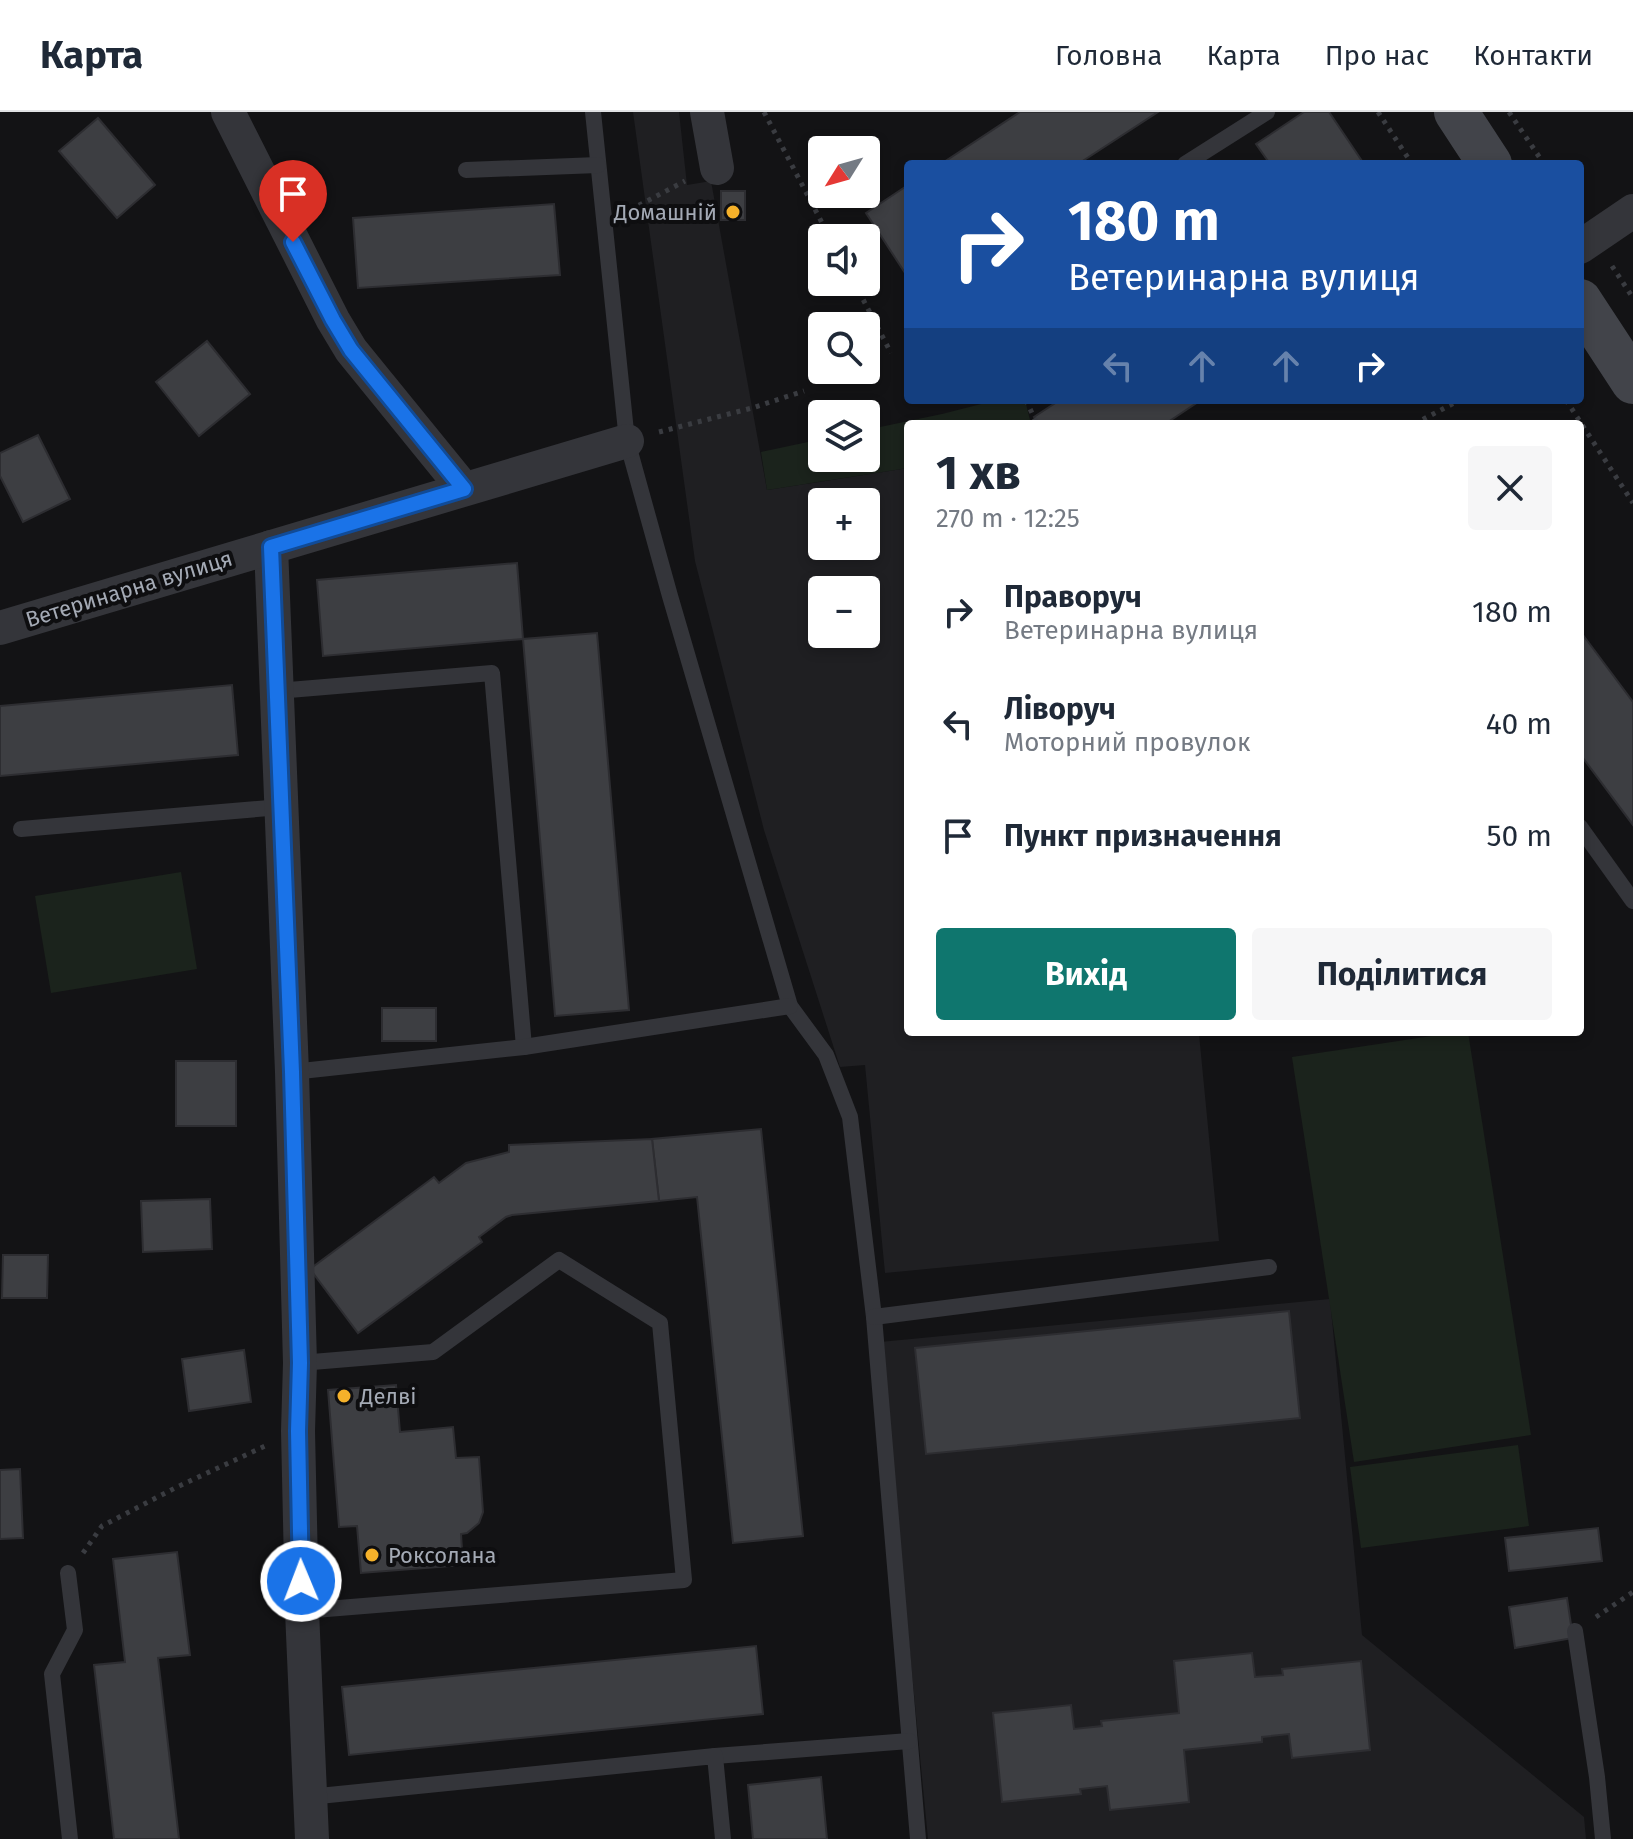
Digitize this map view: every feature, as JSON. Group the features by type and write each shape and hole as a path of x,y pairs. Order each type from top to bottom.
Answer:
{"main road":[{"path":"1456,112 1487,160"},
{"path":"1584,307 1633,382"}],"street":[{"path":"228,112 351,350 464,489"},
{"path":"707,112 717,168"},
{"path":"1584,244 1633,211"},
{"name":"Ветеринарна вулиця","path":"0,628 627,441"},
{"path":"271,547 292,1072 300,1363 298,1431 302,1611 312,1839"}],"lane":[{"path":"593,112 627,441 790,1006 826,1055 850,1117 874,1317 918,1839"},
{"path":"1194,160 1267,112"},
{"path":"466,170 598,165"},
{"path":"277,691 492,673 524,1047"},
{"path":"21,829 281,807"},
{"path":"1584,833 1633,901"},
{"path":"292,1072 524,1047 790,1006"},
{"path":"300,1363 433,1352 559,1260 660,1323 684,1580 302,1611"},
{"path":"874,1317 1269,1267"},
{"path":"68,1573 75,1630 52,1674 70,1839"},
{"path":"1575,1631 1603,1839"},
{"path":"309,1797 715,1756 909,1741"},
{"path":"715,1756 723,1839"}],"path":[{"path":"764,112 823,224"},
{"path":"1378,112 1409,160"},
{"path":"1509,112 1541,160"},
{"path":"605,224 687,180 717,168"},
{"path":"861,296 891,353"},
{"path":"627,441 804,391"},
{"path":"1422,420 1452,404"},
{"path":"1584,428 1633,503"},
{"path":"68,1573 102,1526 298,1431"},
{"path":"1575,1631 1633,1592"}],"shaded area":[{"path":"633,112 679,112 687,185 711,181 767,490 904,469 904,1036 1199,1036 1219,1241 885,1273 865,1065 840,1067 764,830 695,561"},
{"path":"981,404 1026,404 1030,420 914,420"},
{"path":"904,422 904,469 767,490 761,452 808,442 808,472 880,472 880,427"},
{"path":"181,872 197,969 51,993 35,896"},
{"path":"1431,1036 1469,1036 1531,1435 1354,1462 1292,1057"},
{"path":"1330,1299 1362,1635 1584,1817 1586,1839 928,1839 880,1342"},
{"path":"1518,1445 1529,1526 1361,1548 1350,1467"}],"building":[{"path":"1020,112 1158,112 1084,160 947,160"},
{"path":"1304,112 1329,112 1361,160 1267,160 1256,144"},
{"path":"98,118 155,185 117,218 59,151"},
{"path":"904,188 904,271 880,235 880,224 873,224 866,213 880,208 880,204"},
{"path":"721,191 745,191 745,220 721,220"},
{"path":"554,204 560,275 358,288 353,218"},
{"path":"207,341 250,394 199,436 156,382"},
{"path":"1054,404 1195,404 1171,420 1036,420 1034,417"},
{"path":"38,435 70,499 23,522 0,476 0,453"},
{"path":"517,563 523,639 323,656 317,580"},
{"path":"597,633 629,1010 555,1016 523,639"},
{"path":"1584,636 1633,702 1633,825 1584,759"},
{"path":"232,685 238,755 0,776 0,706"},
{"path":"382,1008 436,1008 436,1041 382,1041"},
{"path":"176,1061 236,1061 236,1126 176,1126"},
{"path":"761,1129 803,1536 733,1543 697,1197 659,1201 652,1139"},
{"path":"652,1139 659,1201 506,1217 479,1237 482,1242 358,1333 310,1269 434,1177 439,1183 466,1163 509,1152 509,1145"},
{"path":"210,1199 212,1249 143,1252 141,1201"},
{"path":"3,1255 48,1255 47,1298 2,1298"},
{"path":"1289,1311 1300,1418 926,1454 915,1348"},
{"path":"244,1350 251,1402 189,1411 182,1359"},
{"path":"396,1385 400,1432 453,1427 456,1458 479,1457 483,1512 479,1523 461,1534 463,1565 361,1573 357,1526 339,1527 328,1390"},
{"path":"20,1469 23,1538 0,1539 0,1470"},
{"path":"1598,1528 1602,1561 1509,1571 1505,1538"},
{"path":"177,1552 190,1655 158,1658 179,1839 114,1839 94,1665 125,1662 113,1559"},
{"path":"1567,1598 1573,1638 1515,1648 1509,1607"},
{"path":"756,1646 763,1714 349,1755 342,1687"},
{"path":"1252,1653 1255,1677 1283,1675 1282,1669 1361,1661 1370,1750 1292,1758 1289,1734 1262,1737 1262,1742 1184,1750 1189,1802 1110,1810 1107,1786 1080,1789 1081,1794 1002,1802 993,1713 1071,1705 1074,1729 1102,1726 1101,1721 1179,1713 1174,1661"},
{"path":"821,1777 827,1839 753,1839 748,1785"}],"place":[{"name":"Домашній","path":"733,212"},
{"name":"Делві","path":"344,1396"},
{"name":"Роксолана","path":"372,1555"}],"route":[{"path":"293,242 351,350 464,489 271,547 292,1072 300,1363 301,1581"}]}
